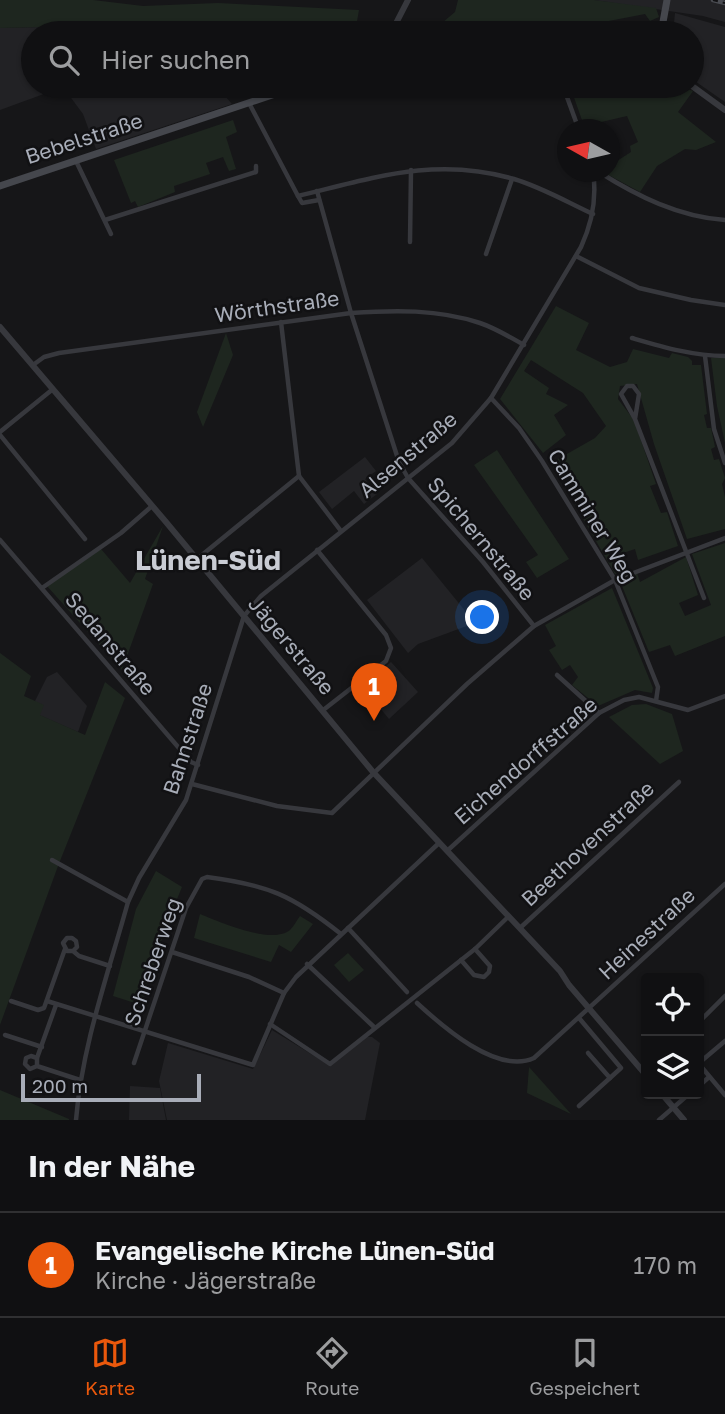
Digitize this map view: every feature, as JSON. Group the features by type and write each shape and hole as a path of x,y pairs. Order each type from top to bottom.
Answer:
{"main road":[{"path":"664,21 667,0"},
{"name":"Bebelstraße","path":"0,186 264,98"}],"street":[{"path":"397,21 408,0"},
{"path":"704,95 725,110"},
{"path":"567,98 575,119"},
{"path":"249,103 302,203 319,200"},
{"path":"76,160 111,234"},
{"path":"105,220 256,172 256,166"},
{"path":"298,196 411,170 457,169 512,178 593,214"},
{"path":"410,242 411,170"},
{"path":"486,254 512,178"},
{"name":"Alsenstraße","path":"244,616 261,596 452,443 491,398 586,236 593,214 594,182"},
{"path":"616,182 674,210 725,220"},
{"name":"Spichernstraße","path":"317,191 351,313 394,450 408,478 483,562 534,626"},
{"path":"576,256 639,288 725,305"},
{"name":"Wörthstraße","path":"32,366 44,356 59,353 351,313 396,310 436,313 480,323 524,345"},
{"path":"281,322 299,476 341,531"},
{"name":"Jägerstraße","path":"0,327 373,772 560,971 641,1069"},
{"path":"632,338 705,356 725,356"},
{"path":"705,356 714,429 725,463"},
{"path":"635,419 639,394 633,386 627,386 621,394 635,419 704,598"},
{"path":"53,389 0,434 85,539"},
{"name":"Camminer Weg","path":"491,398 519,428 542,461 615,580 658,687 656,701"},
{"path":"197,560 299,476"},
{"path":"41,588 121,533 152,506"},
{"path":"192,784 276,806 332,813 489,664 534,626 615,580 725,538"},
{"name":"Sedanstraße","path":"0,540 155,722 191,762 198,765"},
{"path":"317,550 383,632 391,648 386,661 322,711"},
{"name":"Bahnstraße","path":"76,1120 80,1080 128,902 139,878 184,806 244,616"},
{"path":"557,675 599,713"},
{"name":"Eichendorffstraße","path":"446,852 599,713 639,696 688,710 725,696"},
{"name":"Beethovenstraße","path":"519,929 679,782"},
{"path":"47,1001 253,1065 284,993 307,964 439,843"},
{"path":"52,860 128,902"},
{"name":"Schreberweg","path":"134,1063 186,908 202,879 207,877 242,882 278,892 306,908 341,934"},
{"name":"Heinestraße","path":"418,1003 448,1031 466,1043 485,1052 521,1060 534,1058 725,884"},
{"path":"270,1024 330,1063 475,949 508,917"},
{"path":"348,928 407,992"},
{"path":"11,1001 38,1010 44,1008 65,949 64,940 72,937 77,944 73,951"},
{"path":"65,949 110,966"},
{"path":"461,960 474,975 484,978 490,966 475,949"},
{"path":"172,952 249,977 284,993"},
{"path":"307,964 374,1027"},
{"path":"704,1017 725,996"},
{"path":"37,1066 37,1058 56,1005"},
{"path":"579,1018 621,1068 579,1106"},
{"path":"5,1035 42,1047"},
{"path":"704,1059 725,1041"},
{"path":"588,1053 610,1078"},
{"path":"37,1058 29,1056 25,1064 30,1069 37,1066 80,1080"},
{"path":"704,1070 725,1096"},
{"path":"704,1082 709,1077"},
{"path":"666,1099 684,1120"},
{"path":"659,1120 683,1099"}],"shaded area":[{"path":"0,0 93,0 143,6 218,3 359,10 357,21 21,21 21,28 0,28"},
{"path":"458,0 594,0 656,8 659,17 650,21 645,14 609,21 444,21 455,12"},
{"path":"594,0 725,0 725,22 703,16"},
{"path":"675,13 704,21 674,21"},
{"path":"704,21 725,27 725,102 704,87"},
{"path":"0,28 21,28 21,98 33,98 0,110"},
{"path":"71,98 227,98 232,104 96,149 83,114"},
{"path":"574,98 688,98 678,112 716,142 696,150 685,149 657,166 640,192 620,181 620,159 631,152 630,146 638,142 627,116 614,119 582,119"},
{"path":"233,120 237,132 226,137 236,169 229,171 223,157 206,163 210,174 174,186 175,192 138,207 135,201 131,203 114,160"},
{"path":"556,306 589,323 576,350 610,367 627,362 633,349 669,358 672,353 688,357 692,365 701,365 707,414 704,415 707,428 711,428 715,447 711,449 714,460 719,459 725,478 722,484 725,497 725,529 687,539 654,444 637,384 620,386 618,399 634,420 656,484 650,486 661,513 667,512 678,546 638,560 635,549 620,554 625,570 615,574 551,463 595,438 606,426 583,393 531,360 524,371 549,388 546,394 568,405 554,415 566,435 543,453 500,399"},
{"path":"226,333 233,355 203,427 197,412"},
{"path":"711,358 725,358 725,443 717,406"},
{"path":"497,450 569,559 537,578 526,562 538,555 474,465"},
{"path":"365,457 376,471 365,479 377,494 364,504 354,491 332,509 319,492"},
{"path":"163,526 145,579 153,584 122,670 47,586 101,549 130,583"},
{"path":"725,543 725,636 675,656 670,645 649,652 620,581 637,573 640,582 686,557 698,595 679,603 685,616 711,605 692,554"},
{"path":"422,558 475,623 418,644 408,653 367,600"},
{"path":"612,588 653,688 652,693 635,690 598,706 572,685 578,677 570,665 562,670 549,650 556,646 545,625"},
{"path":"0,653 31,676 24,696 44,705 40,715 85,735 105,682 125,698 58,866 0,1025"},
{"path":"391,662 418,692 389,719 362,686"},
{"path":"57,672 87,706 78,732 39,715 35,701 47,677"},
{"path":"646,704 672,714 683,751 660,764 609,717 632,705"},
{"path":"156,871 182,887 166,926 141,1005 113,996 136,909"},
{"path":"200,914 259,934 282,934 290,930 300,916 313,924 291,952 279,945 271,962 194,938"},
{"path":"348,953 364,970 349,982 334,965"},
{"path":"272,1030 329,1065 362,1037 372,1037 380,1043 365,1120 167,1120 159,1081 168,1043 253,1069"},
{"path":"529,1067 571,1114 527,1093"},
{"path":"130,1086 160,1088 166,1120 129,1120"},
{"path":"0,1090 69,1119 69,1120 0,1120"}],"railway":[{"path":"713,0 725,3"}],"place":[{"name":"Evangelische Kirche Lünen-Süd","path":"374,721"}],"district":[{"name":"Lünen-Süd","path":"208,560"}]}
